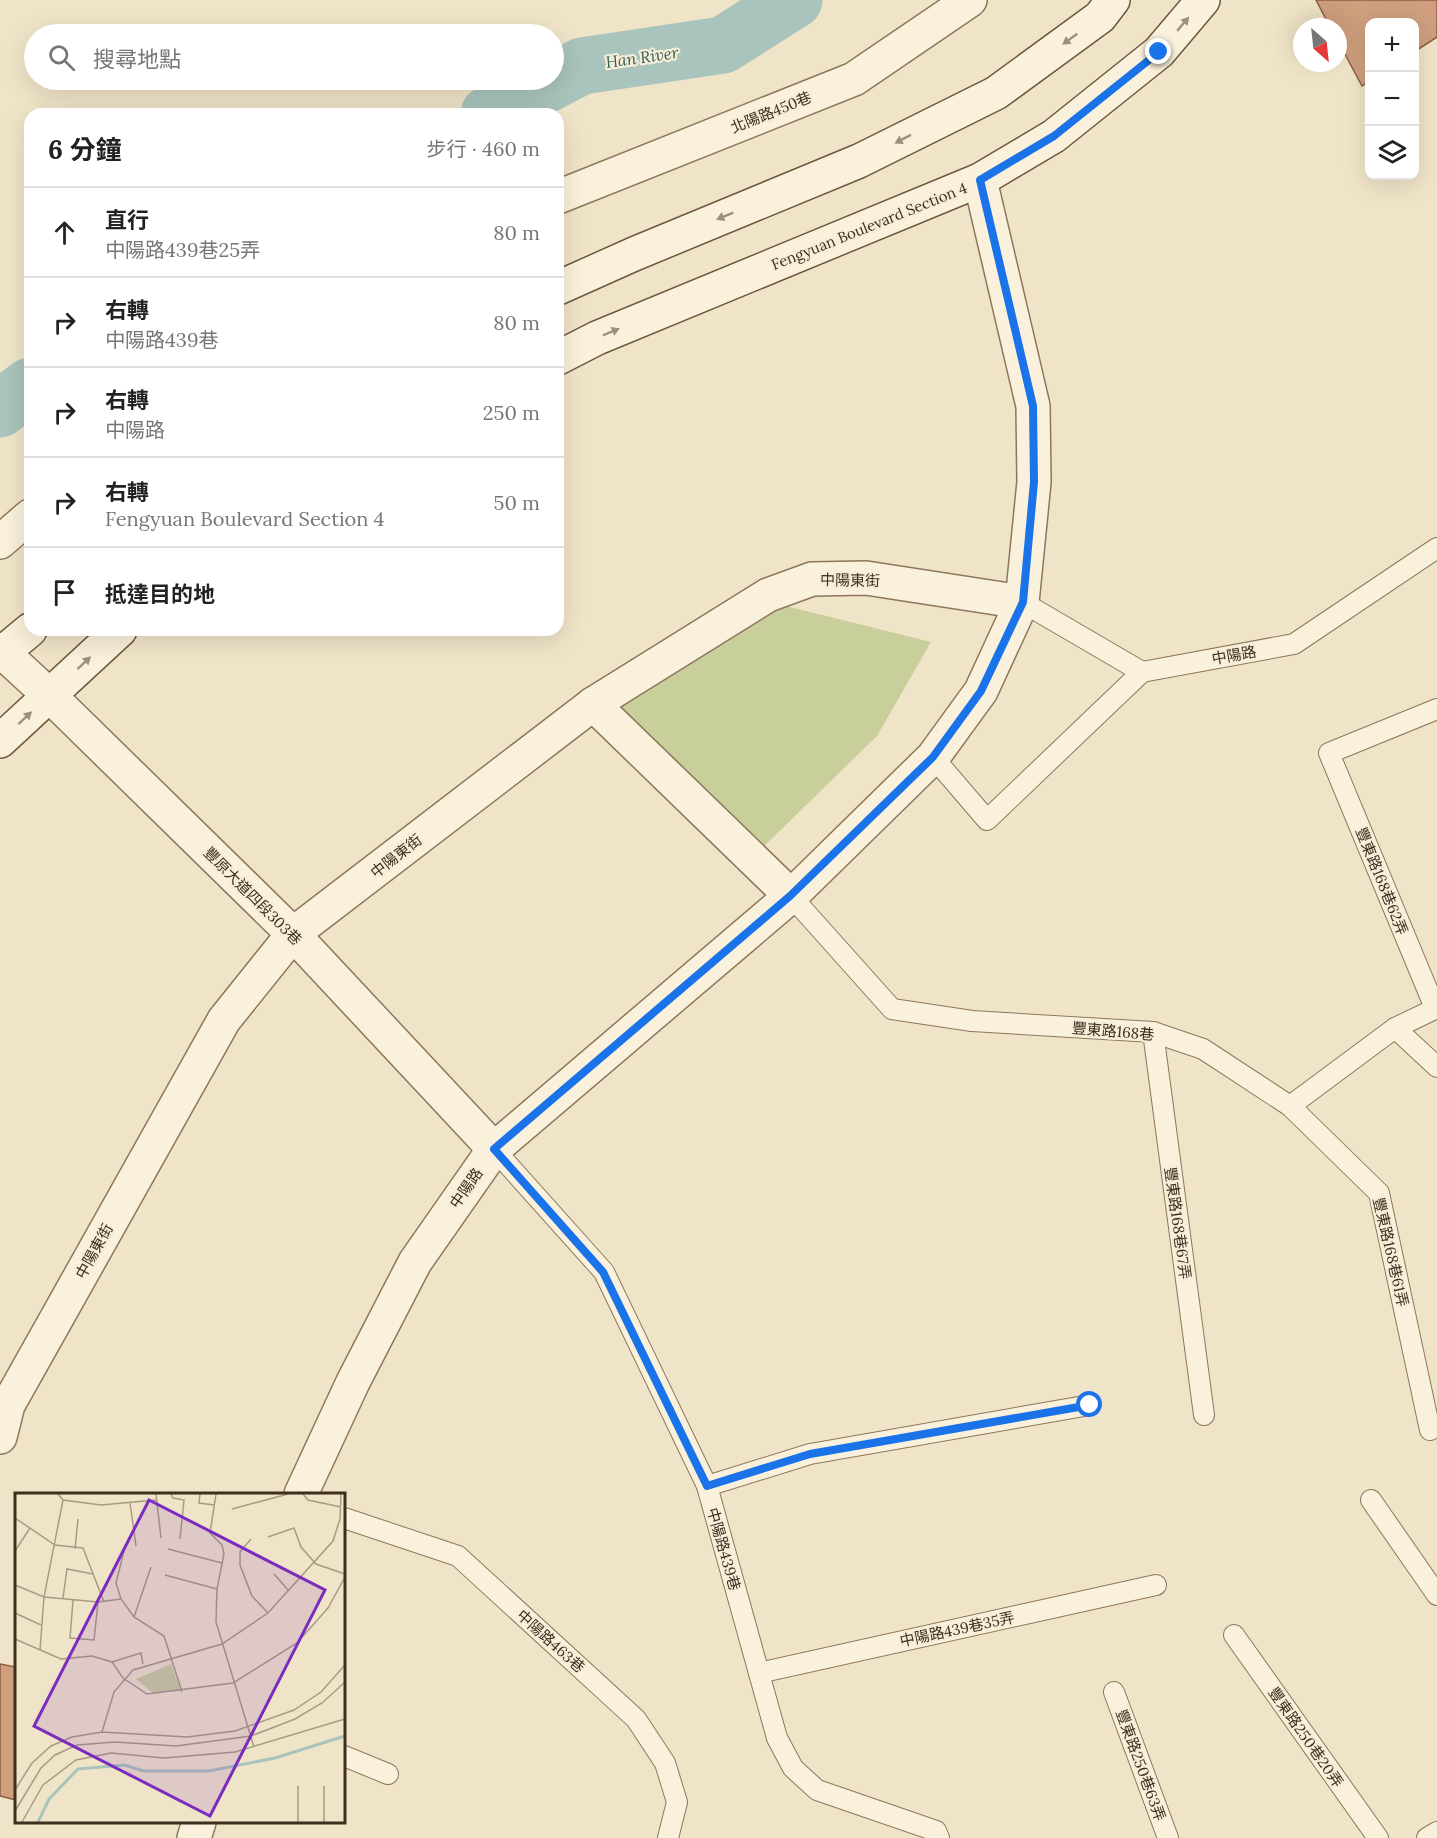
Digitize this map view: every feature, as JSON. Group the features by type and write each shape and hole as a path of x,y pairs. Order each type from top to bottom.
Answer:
{"street":[{"name":"北陽路450巷","path":"564,195 854,79 970,0"},
{"path":"564,285 859,161 996,93 1100,17 1113,0"},
{"name":"Fengyuan Boulevard Section 4","path":"564,355 597,338 980,180 1054,136 1159,52 1203,0"},
{"name":"中陽路","path":"301,1493 353,1382 415,1262 494,1149 790,896 933,757 981,691 1023,602 1034,482 1033,406 980,180"},
{"path":"0,542 24,521"},
{"name":"中陽東街","path":"0,1437 8,1405 224,1020 293,934 593,704 768,595 812,579 866,578 1023,602"},
{"path":"1,652 24,635"},
{"path":"0,741 113,636"},
{"name":"豐原大道四段303巷","path":"1,652 49,695 293,934 494,1149"},
{"path":"593,704 790,896"},
{"path":"194,1838 198,1823"}],"lane":[{"name":"中陽路","path":"1142,672 1294,644 1437,548"},
{"path":"933,757 987,820 1142,672 1023,602"},
{"name":"豐東路168巷62弄","path":"1436,1008 1329,753 1437,709"},
{"name":"豐東路168巷","path":"790,896 892,1009 972,1021 1153,1032 1203,1049 1290,1106"},
{"path":"1290,1106 1395,1028 1436,1008"},
{"path":"1395,1028 1437,1067"},
{"name":"豐東路168巷67弄","path":"1153,1032 1204,1415"},
{"name":"豐東路168巷61弄","path":"1290,1106 1379,1193 1430,1430"},
{"name":"中陽路439巷","path":"494,1149 603,1272 707,1486 777,1738 793,1768 817,1790 936,1831 939,1838"},
{"path":"707,1486 810,1454 1090,1405"},
{"path":"1371,1500 1437,1595"},
{"name":"中陽路463巷","path":"345,1518 458,1556 636,1719 665,1763 677,1802 668,1838"},
{"name":"中陽路439巷35弄","path":"759,1673 1156,1585"},
{"name":"豐東路250巷20弄","path":"1234,1635 1378,1838"},
{"name":"豐東路250巷63弄","path":"1114,1692 1168,1838"},
{"path":"345,1756 388,1774"},
{"path":"1427,1838 1437,1832"}],"green space":[{"path":"778,604 931,642 877,736 757,853 603,711"}],"building":[{"path":"1316,0 1437,0 1437,37 1419,49 1419,18 1365,18 1365,84 1362,86 1347,58 1347,18 1325,18"},
{"path":"0,1664 15,1667 15,1800 0,1796"}],"waterway":[{"name":"Han River","path":"564,75 582,66 723,45 794,0"},
{"name":"Han River","path":"501,108 536,90"},
{"name":"Han River","path":"0,409 24,391"}],"route":[{"path":"1090,1405 810,1454 707,1486 603,1272 494,1149 790,896 933,757 981,691 1023,602 1034,482 1033,406 980,180 1054,136 1159,52"}]}
